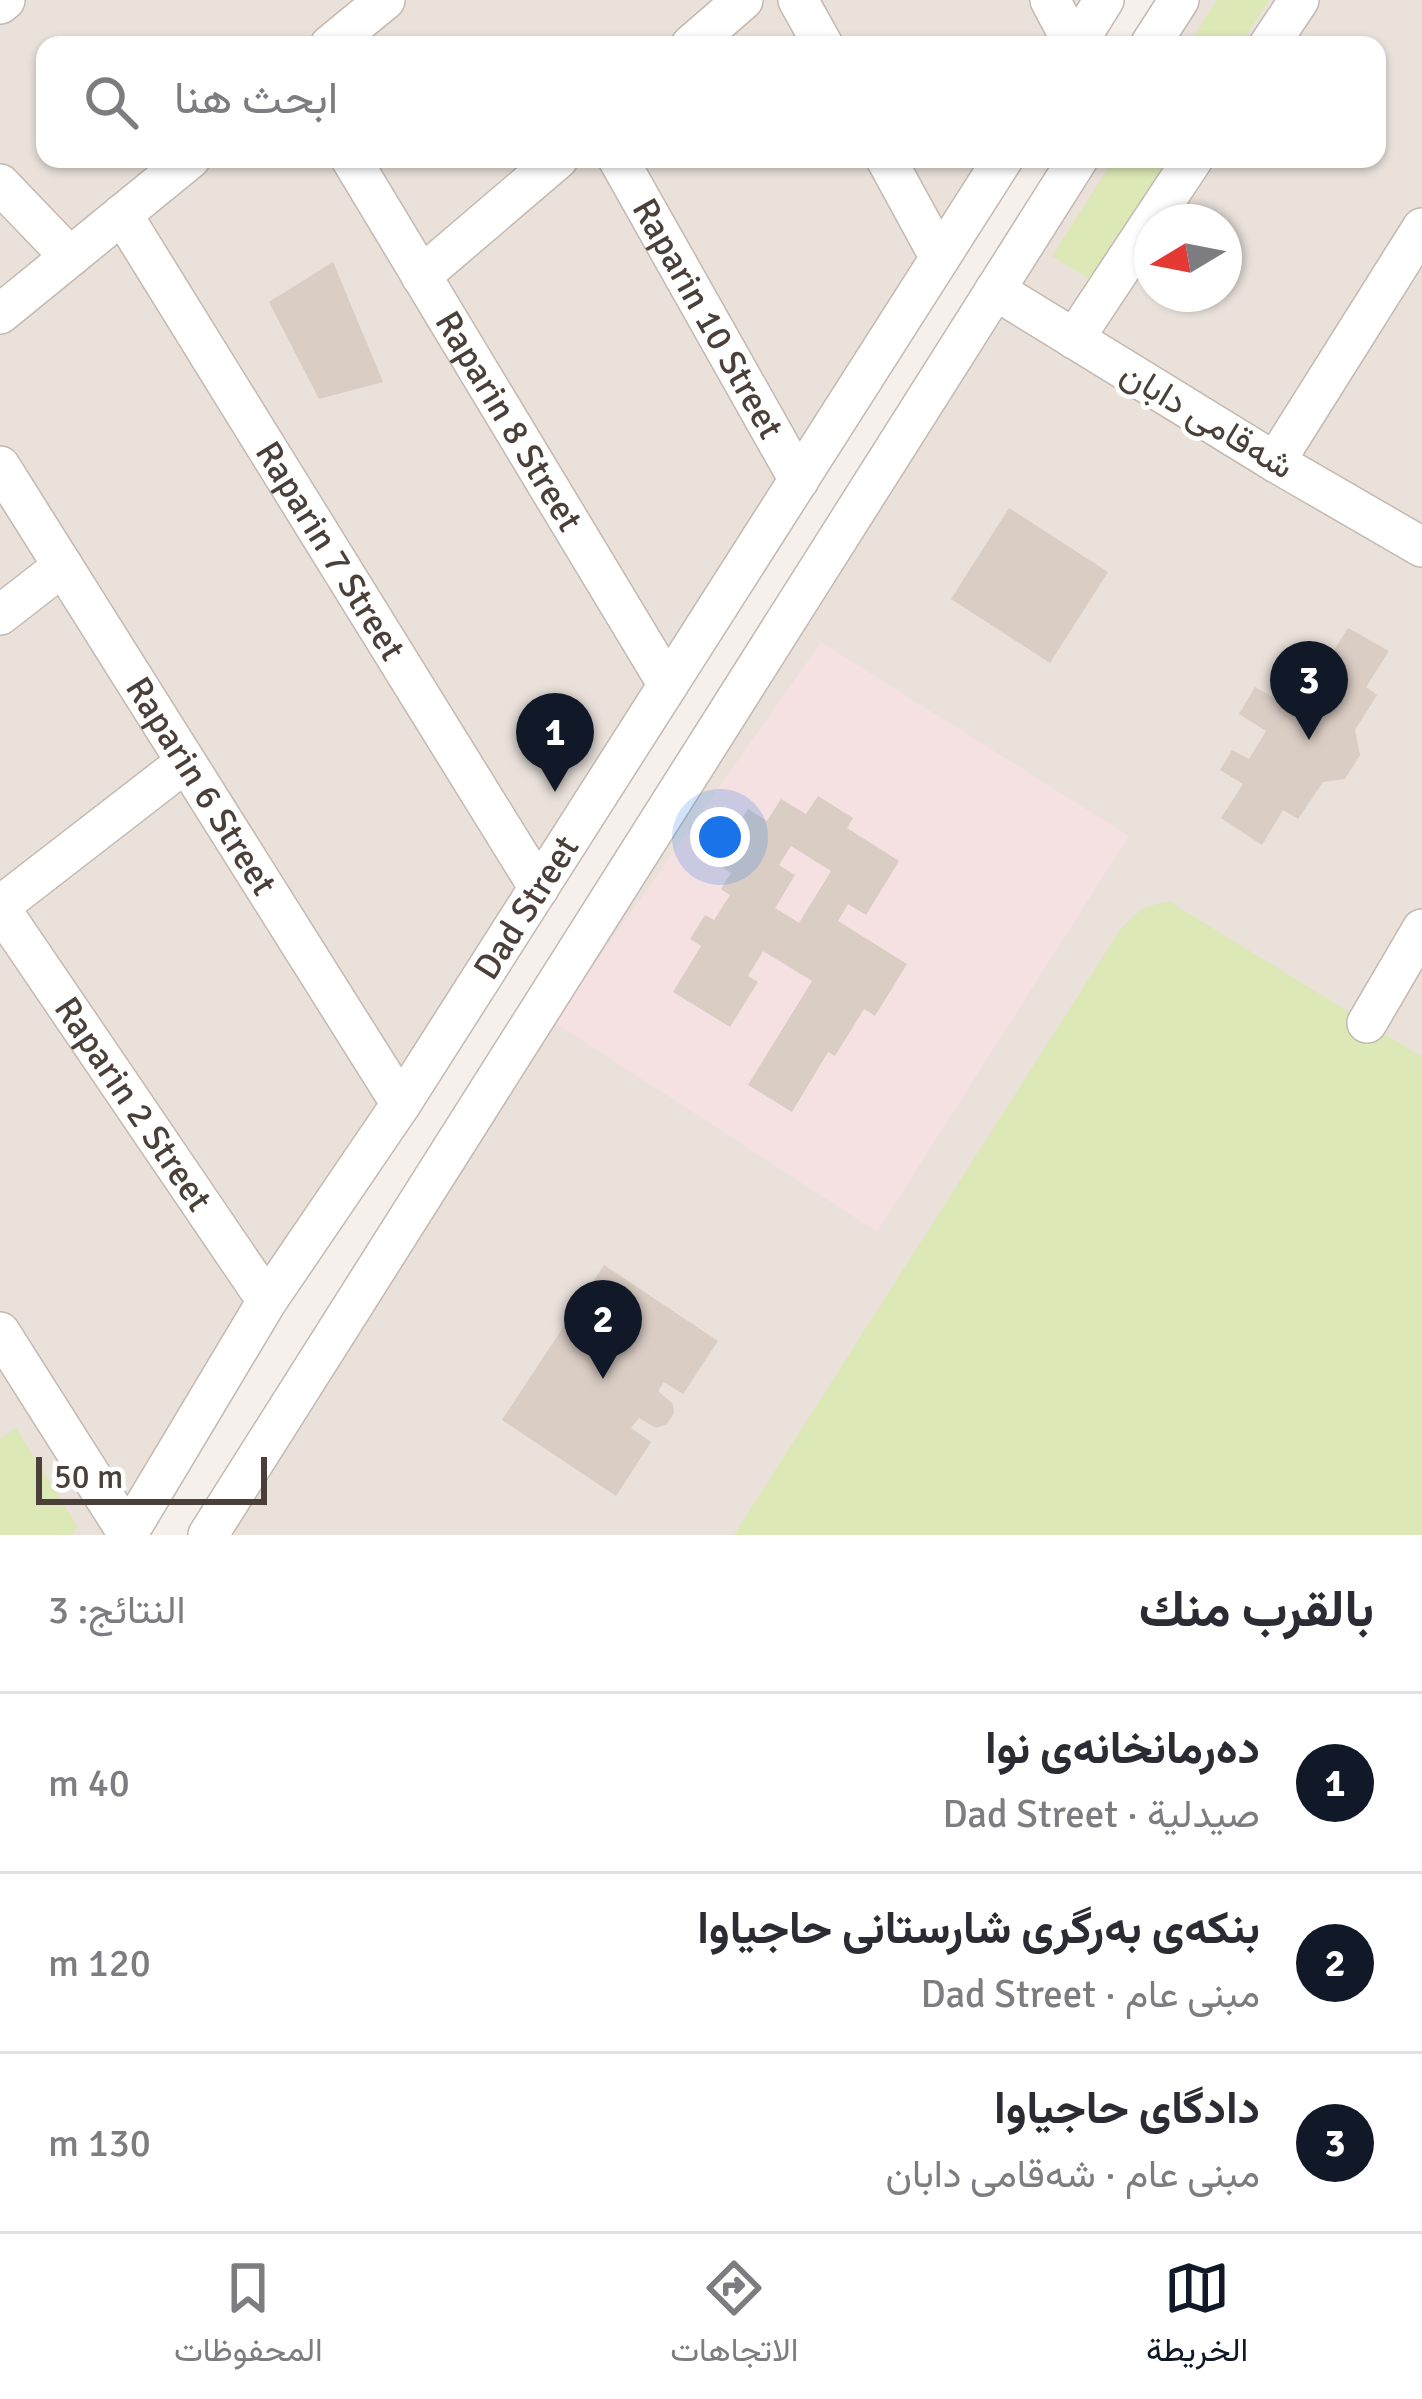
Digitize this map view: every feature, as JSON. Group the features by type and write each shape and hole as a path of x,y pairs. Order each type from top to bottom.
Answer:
{"street":[{"path":"341,36 386,0"},
{"path":"701,36 743,0"},
{"path":"798,0 818,36"},
{"path":"1050,0 1070,36"},
{"path":"1081,36 1104,0"},
{"path":"1156,36 1179,0"},
{"path":"1275,36 1299,0"},
{"path":"0,314 179,168"},
{"name":"Raparin 8 Street","path":"356,168 668,685"},
{"path":"422,276 548,168"},
{"name":"Raparin 10 Street","path":"623,168 799,480"},
{"path":"891,168 940,258"},
{"name":"Dad Street","path":"127,1534 267,1301 401,1104 997,168"},
{"name":"Dad Street","path":"208,1535 1072,168"},
{"path":"1074,339 1187,168"},
{"path":"0,184 70,257"},
{"name":"Raparin 7 Street","path":"122,214 539,888"},
{"path":"1275,463 1422,229"},
{"name":"شەقامی دابان","path":"995,290 1275,463 1422,547"},
{"name":"Raparin 6 Street","path":"0,466 401,1104"},
{"path":"0,615 63,566"},
{"path":"0,907 186,762"},
{"name":"Raparin 2 Street","path":"0,907 267,1301"},
{"path":"1367,1023 1422,929"},
{"path":"478,984 538,1017"},
{"path":"0,1332 127,1534"}],"shaded area":[{"path":"0,0 1105,0 1082,36 36,36 36,168 997,168 127,1535 0,1535"},
{"path":"1168,0 1422,0 1422,1535 206,1535 1063,168 1386,168 1386,36 1146,36"},
{"path":"821,642 1129,836 877,1232 554,1022"}],"green space":[{"path":"1217,0 1269,0 1246,36 1194,36"},
{"path":"1108,168 1162,168 1139,204 1134,204 1134,212 1091,280 1052,256"},
{"path":"1170,902 1422,1057 1422,1535 734,1535 1116,936 1139,912"},
{"path":"16,1428 78,1527 72,1535 0,1535 0,1439"}],"building":[{"path":"333,262 383,382 319,399 269,302"},
{"path":"1009,508 1108,572 1050,663 951,599"},
{"path":"1348,628 1389,651 1366,687 1377,695 1355,730 1360,755 1345,779 1323,782 1298,819 1283,810 1262,845 1221,818 1243,784 1220,770 1232,750 1249,759 1266,731 1239,714 1255,687 1283,703 1302,671 1286,662 1293,646 1326,663"},
{"path":"818,796 853,818 847,828 899,861 866,915 848,904 838,921 907,964 875,1016 864,1009 835,1056 828,1052 792,1112 748,1085 812,981 763,951 748,976 758,982 730,1027 673,992 701,946 690,939 705,915 714,920 730,895 721,889 731,873 723,868 741,840 732,835 748,809 767,821 781,799 806,814","holes":["791,846 831,871 799,923 775,908 795,875 779,865"]},
{"path":"604,1265 718,1341 683,1394 664,1382 658,1391 673,1404 667,1424 656,1428 639,1418 631,1428 651,1442 616,1496 502,1420"}],"place":[{"name":"دادگای حاجیاوا","path":"1309,740"},
{"name":"دەرمانخانەی نوا","path":"555,792"},
{"name":"بنکەی بەرگری شارستانی حاجیاوا","path":"603,1379"}]}
